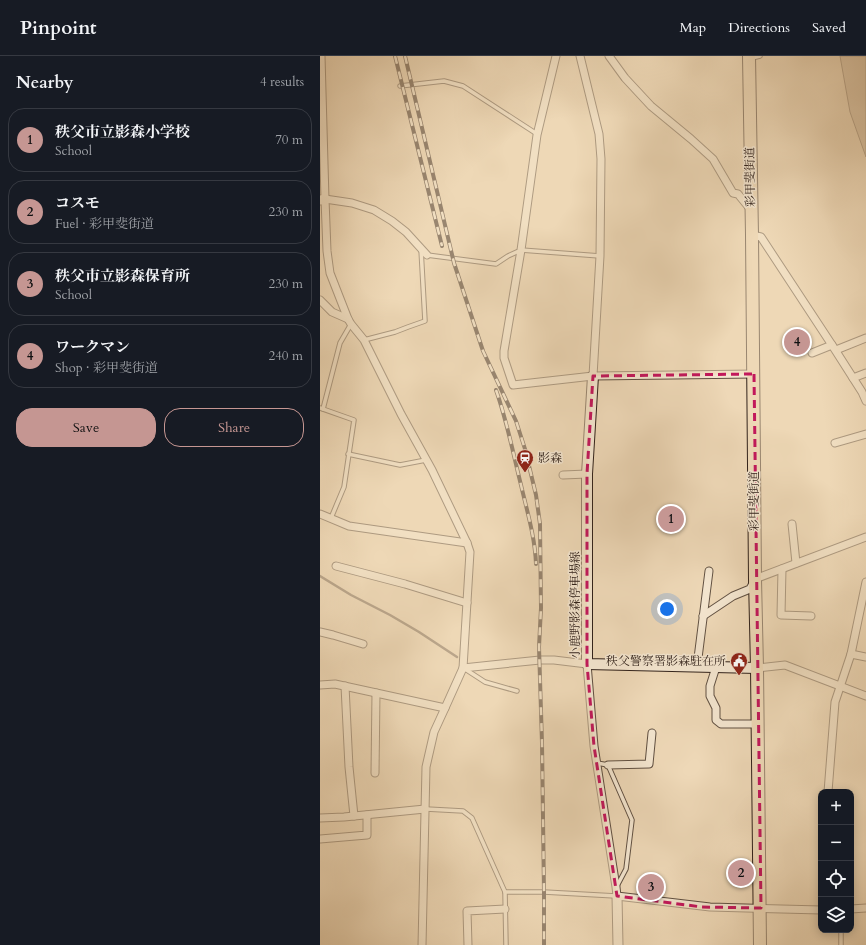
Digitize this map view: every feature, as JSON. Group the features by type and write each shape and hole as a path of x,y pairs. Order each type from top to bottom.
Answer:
{"highway":[{"name":"彩甲斐街道","path":"753,57 751,210 754,374 755,579 758,668 761,908 760,945"}],"main road":[{"name":"小鹿野影森停車場線","path":"593,376 588,474 587,664 758,668"}],"street":[{"path":"322,56 322,200 330,273 350,321 364,340 426,460 470,552 463,668 434,732 426,767 422,945"},
{"path":"556,56 538,135 504,351 504,358 513,385 593,376 754,374"},
{"path":"580,56 599,134 601,159 600,256 593,376"},
{"path":"609,56 625,78 651,106 713,159 733,193 738,194 751,210"},
{"path":"322,200 352,203 374,210 406,232 427,255"},
{"path":"752,235 761,237 834,347 866,401"},
{"path":"320,300 332,312 350,321"},
{"path":"812,353 866,338"},
{"path":"853,378 866,372"},
{"path":"835,443 866,434"},
{"path":"563,475 588,474"},
{"path":"320,514 349,526 467,543"},
{"path":"792,524 796,563"},
{"path":"704,616 733,596 750,589 755,579 866,537"},
{"path":"336,566 412,586 467,603"},
{"path":"782,569 781,615 811,616"},
{"path":"697,666 709,571"},
{"path":"828,789 835,702 851,654 866,582"},
{"path":"320,632 363,644"},
{"path":"851,654 866,657"},
{"path":"463,668 540,660 587,664 594,746 616,891 618,945"},
{"path":"758,668 785,665 866,696"},
{"path":"716,667 710,686 710,696 716,708 716,720 722,724 758,724"},
{"path":"320,685 335,684 445,708"},
{"path":"344,686 349,767 354,816"},
{"path":"375,773 376,693"},
{"path":"608,765 649,764 652,733"},
{"path":"320,818 425,809"},
{"path":"320,839 367,835 367,815"},
{"path":"616,891 706,907 818,910"},
{"path":"854,909 866,908"},
{"path":"468,945 467,911 505,909"}],"lane":[{"path":"400,86 444,81 463,86 538,135"},
{"path":"364,340 395,332 425,321 421,248"},
{"path":"427,255 496,264 521,250 600,256"},
{"path":"331,518 344,487 354,420 322,408 340,343 350,321"},
{"path":"348,454 400,465 426,460"},
{"path":"463,668 486,682 517,691"},
{"path":"505,892 616,891 626,869 632,820 608,765 597,763"},
{"path":"425,809 463,811 472,818 505,892 506,945"},
{"path":"841,933 841,945"}],"highlighted area":[{"path":"754,374 761,908 702,907 617,896 594,746 587,664 587,474 593,376"}],"shaded area":[{"path":"840,56 866,56 866,157 850,112"}],"waterway":[{"path":"320,576 351,595 419,632 457,657"}],"railway":[{"path":"395,56 442,246"},
{"path":"405,56 454,263 483,351 516,421 525,449 536,495 540,524 541,608 539,647 542,743 544,945"},
{"path":"496,390 507,425 528,514 536,564"}],"place":[{"name":"ワークマン","path":"797,342"},
{"name":"影森","path":"525,473"},
{"name":"秩父市立影森小学校","path":"671,519"},
{"name":"秩父警察署影森駐在所","path":"739,676"},
{"name":"コスモ","path":"741,873"},
{"name":"秩父市立影森保育所","path":"651,887"}]}
